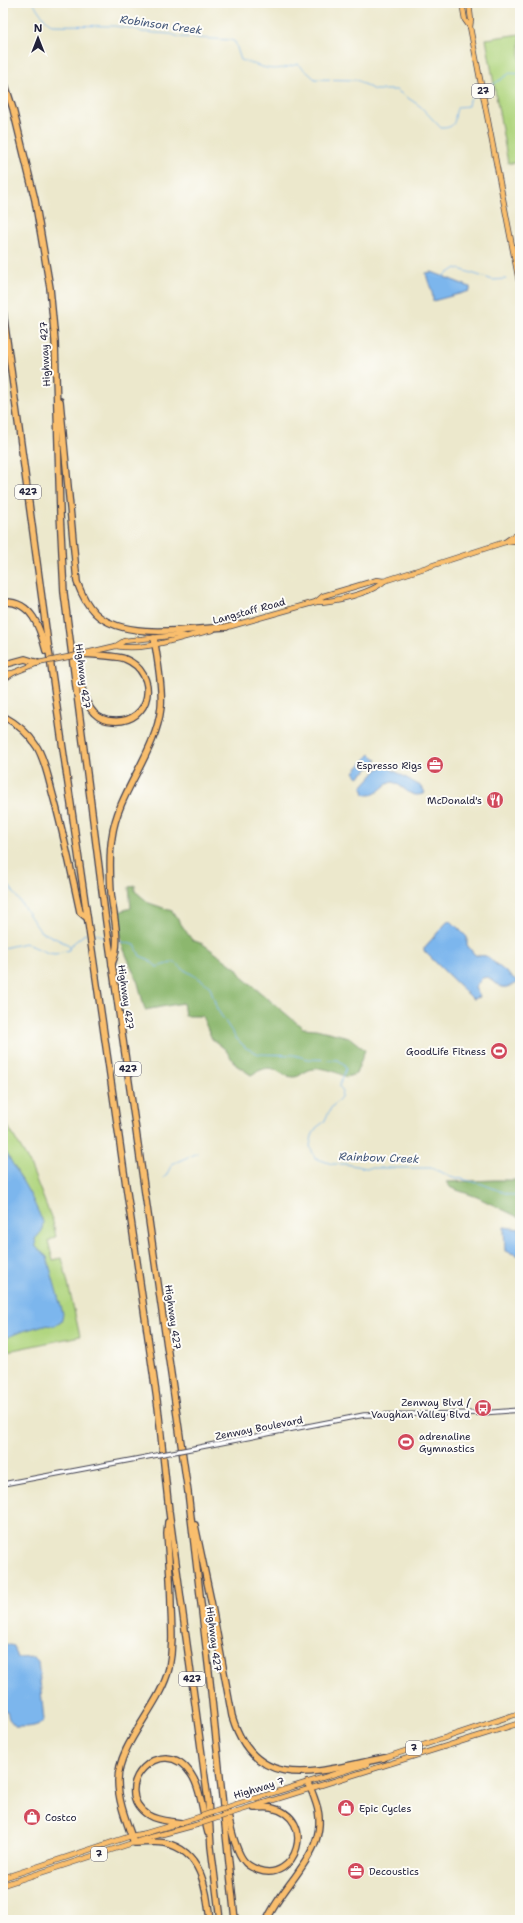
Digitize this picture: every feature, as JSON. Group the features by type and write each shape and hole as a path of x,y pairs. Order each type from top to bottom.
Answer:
{"highway":[{"name":"Highway 427","path":"3,78 13,109 35,200 50,288 55,340 62,553 70,650 106,922 188,1492 235,1920"},
{"name":"427","path":"3,311 52,673 158,1407 169,1511 208,1800 211,1847 220,1920"},
{"path":"55,340 72,538 77,582 82,594 96,614 113,623 133,630 168,631 226,627"},
{"path":"3,602 10,601 22,605 34,618 41,633 52,673"},
{"path":"112,964 117,948 112,892 111,854 115,821 154,737 162,706 154,641"},
{"path":"70,650 80,675 87,704 95,714 107,721 121,722 132,718 140,712 146,701 147,688 144,674 136,664 123,658 83,654"},
{"path":"3,665 25,659 38,663"},
{"path":"3,716 13,721 24,731 37,747 45,767 65,842 80,912 87,918"},
{"path":"188,1492 211,1600 232,1716 236,1732 243,1742 251,1752 260,1759 278,1769 287,1772 314,1772 384,1758"},
{"path":"169,1511 167,1534 173,1642 169,1669 162,1688 124,1755 119,1770 119,1796 134,1843 164,1843 178,1847 191,1857 198,1866 203,1881 210,1920"},
{"path":"181,1823 163,1820 149,1815 137,1801 134,1790 137,1777 140,1770 152,1761 157,1759 171,1759 180,1762 190,1772 196,1782 211,1847"},
{"path":"267,1920 275,1903 310,1855 318,1838 319,1817 312,1790 307,1783"},
{"path":"222,1793 239,1853 245,1862 264,1872 276,1870 288,1864 298,1845 299,1836 287,1814 272,1808 254,1808"}],"main road":[{"name":"27","path":"462,3 465,20 470,27 520,286"},
{"name":"27","path":"469,3 472,20 470,27"},
{"name":"Langstaff Road","path":"505,542 520,534"},
{"name":"Langstaff Road","path":"3,680 13,673 38,663 116,646 124,647 154,641 178,640 185,636 226,627 316,602 326,602 379,586 384,581 505,542 520,540"},
{"name":"Langstaff Road","path":"3,674 13,673"},
{"name":"Highway 7","path":"3,1878 131,1836 181,1823 236,1804 307,1783 520,1712"},
{"name":"Highway 7","path":"3,1885 238,1811 254,1808 312,1790 520,1723"}],"street":[{"name":"Zenway Boulevard","path":"3,1484 195,1448 364,1414 481,1413 520,1410"}],"green space":[{"path":"520,34 520,163 508,163 486,39"},
{"path":"135,885 135,891 149,903 172,911 192,940 203,944 236,968 243,978 303,1028 316,1029 349,1037 365,1050 356,1074 346,1077 321,1068 310,1070 294,1077 288,1076 271,1068 266,1068 251,1075 236,1065 225,1049 212,1039 202,1016 185,1016 183,1003 145,1010 138,983 122,945 118,912 131,908 129,887"},
{"path":"3,1118 29,1162 53,1222 56,1237 48,1241 53,1260 62,1258 80,1336 3,1352"},
{"path":"520,1180 520,1218 477,1197 451,1188 446,1182"}],"water":[{"path":"432,272 470,287 470,291 433,301 426,273"},
{"path":"370,754 377,759 372,766 358,777 354,772"},
{"path":"386,766 422,787 425,793 420,795 412,794 393,782 389,783 376,793 369,795 364,794 362,787 378,769"},
{"path":"451,921 467,937 467,945 475,955 486,956 517,981 517,983 508,987 502,987 488,977 482,978 475,988 480,997 473,999 424,951 424,948 447,922"},
{"path":"3,1147 31,1196 43,1222 42,1231 35,1239 36,1247 47,1257 63,1314 61,1322 55,1326 44,1325 3,1339"},
{"path":"504,1227 520,1229 520,1256 505,1251"},
{"path":"6,1644 14,1646 18,1658 34,1657 38,1661 44,1720 41,1723 31,1726 16,1727 9,1719 7,1712 3,1711 3,1645"}],"waterway":[{"name":"Robinson Creek","path":"33,3 44,18 52,25 114,26 136,29 142,32 171,34 179,37 231,40 235,42 241,60 263,67 275,69 298,64 315,79 357,80 374,90 396,90 420,106 441,128 451,126 458,107 468,106 469,100 476,94"},
{"name":"Robinson Creek","path":"491,86 510,73 520,74"},
{"path":"442,277 456,268 493,280 506,279"},
{"name":"Rainbow Creek","path":"3,886 10,887 40,931 69,945"},
{"path":"3,948 25,943 48,953 55,954 69,950 70,946 86,933"},
{"name":"Rainbow Creek","path":"92,933 106,937"},
{"name":"Rainbow Creek","path":"118,941 135,945 140,956 148,959 157,967 175,962 183,969 203,981 210,987 217,1009 236,1038 246,1048 259,1054 294,1055 308,1059 338,1060 344,1064 346,1069 339,1086 342,1091 341,1097 331,1108 324,1122 316,1128 312,1136 310,1146 315,1158 332,1164 346,1164 366,1168 431,1168 450,1176 482,1184 520,1197"},
{"path":"163,1178 166,1176 172,1164 197,1153"}],"place":[{"name":"Espresso Rigs","path":"435,765"},
{"name":"McDonald's","path":"495,800"},
{"name":"GoodLife Fitness","path":"499,1051"},
{"name":"Zenway Blvd / Vaughan Valley Blvd","path":"483,1408"},
{"name":"adrenaline Gymnastics","path":"406,1442"},
{"name":"Epic Cycles","path":"346,1808"},
{"name":"Costco","path":"32,1817"},
{"name":"Decoustics","path":"356,1871"}]}
